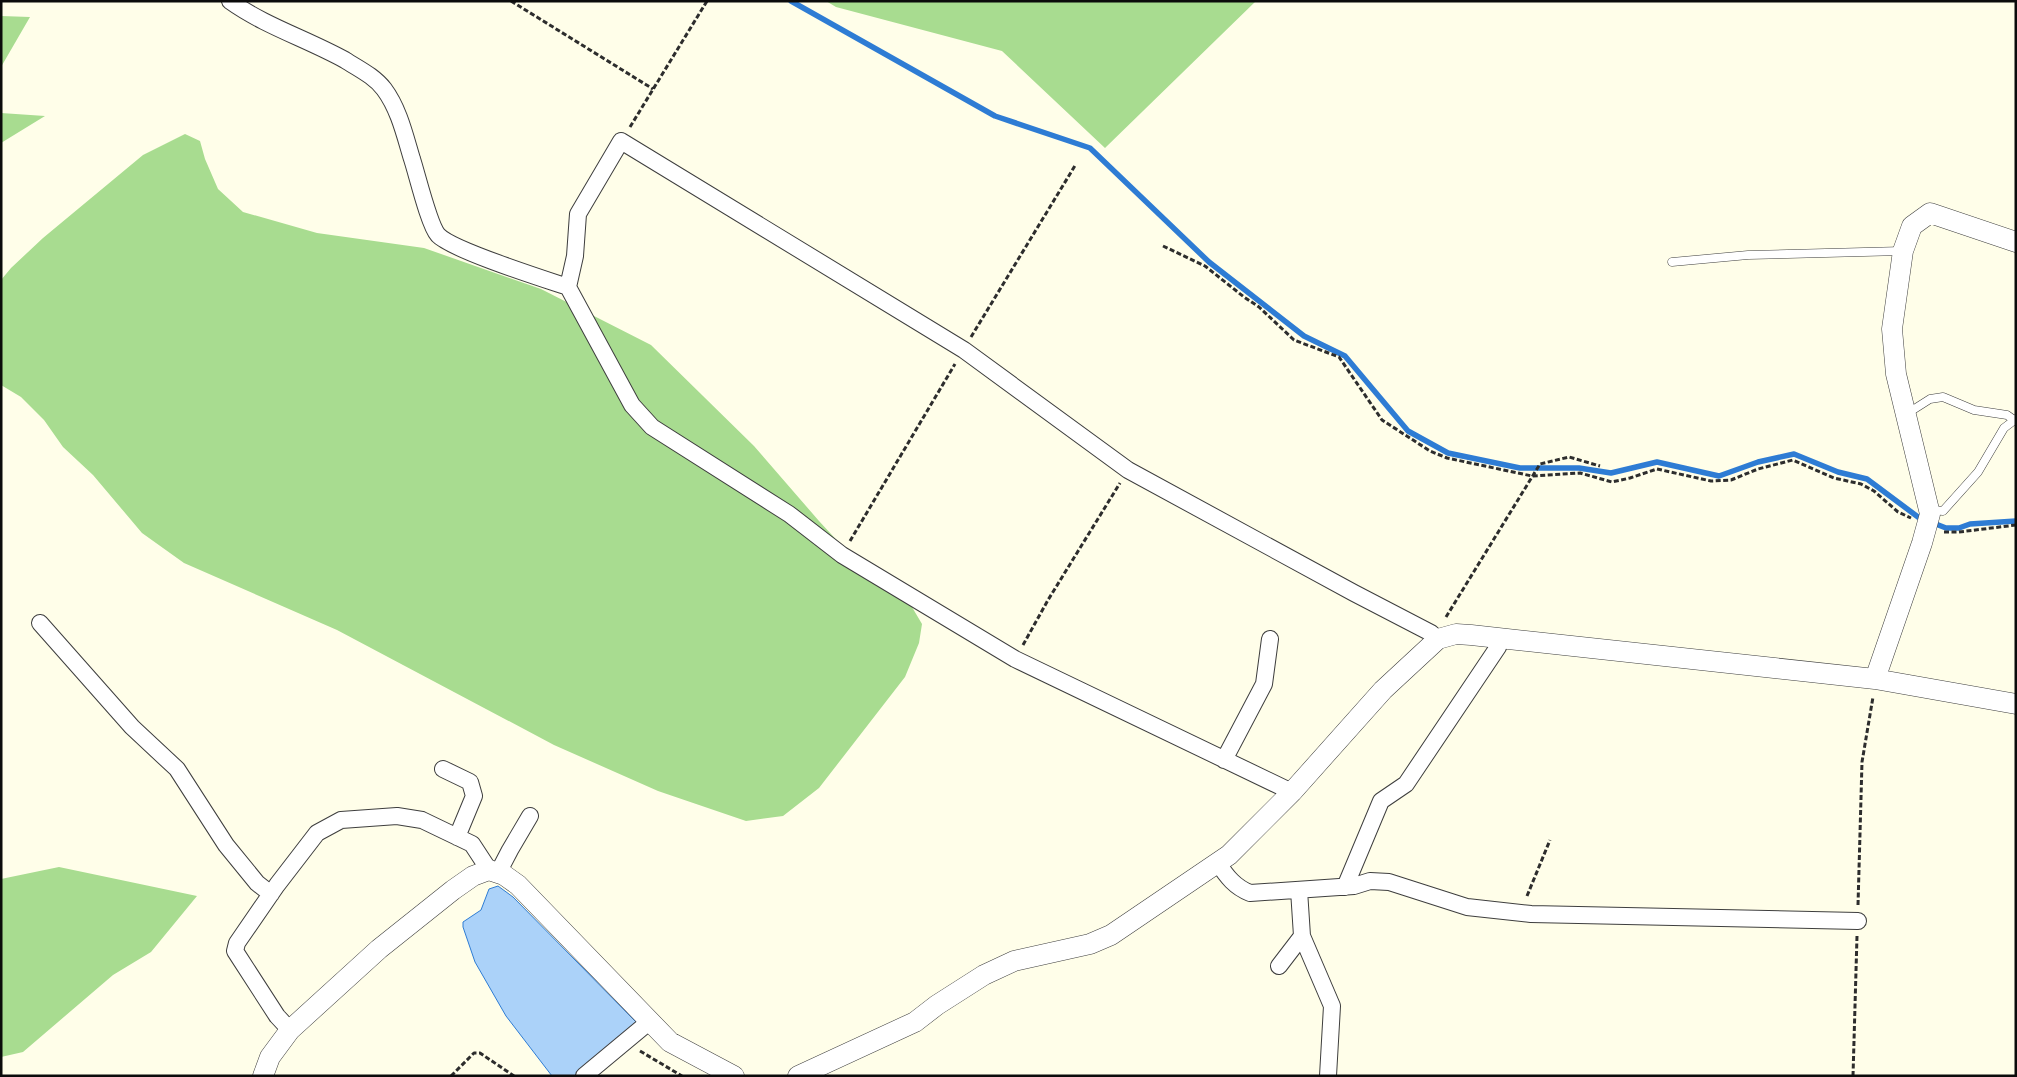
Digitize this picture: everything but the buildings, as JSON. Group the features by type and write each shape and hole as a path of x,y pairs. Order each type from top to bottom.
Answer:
{"street":[{"path":"236,5 319,46 369,74 384,90 398,114 430,216 438,235 460,248 568,287"},
{"path":"1292,792 1015,659 842,555 789,514 652,427 632,405 568,287 574,256 578,214 621,141 964,350 1128,470 1354,593 1442,638"},
{"path":"1876,679 1928,517 1896,374 1892,329 1903,251 1912,226 1930,213 2016,242"},
{"path":"40,623 132,727 177,769 226,845 257,883 271,894"},
{"path":"798,1076 915,1022 936,1005 984,975 1014,961 1090,944 1111,935 1218,863 1229,855 1292,792 1383,690 1442,638 1456,634 1500,638 1876,679 2016,704"},
{"path":"1345,887 1381,801 1406,784 1498,647 1500,638"},
{"path":"1224,760 1264,684 1270,639"},
{"path":"442,769 470,782 474,796 457,837"},
{"path":"290,1030 277,1016 235,951 237,943 317,833 342,820 397,816 422,820 472,844 494,871 504,875 518,885 670,1042 734,1076"},
{"path":"263,1076 270,1057 290,1030 379,949 466,881 494,871 510,850 530,816"},
{"path":"1218,863 1228,878 1239,888 1250,893 1345,887 1370,881 1389,882 1467,907 1520,913 1858,921"},
{"path":"1299,890 1302,936 1332,1006 1328,1076"},
{"path":"1279,966 1302,936"},
{"path":"584,1076 650,1021"}],"lane":[{"path":"1672,262 1748,255 1903,251"},
{"path":"1906,414 1930,399 1943,398 1974,410 2007,415 2015,420 2004,428 1978,472 1943,511 1928,517"}],"path":[{"path":"511,1 653,89"},
{"path":"621,141 707,1"},
{"path":"842,555 1076,164"},
{"path":"1163,246 1206,266 1259,307 1294,340 1339,357 1382,420 1430,451 1447,458 1532,476 1580,473 1612,482 1657,469 1711,481 1731,480 1758,469 1793,460 1834,478 1861,484 1874,491 1898,512 1928,517 1947,532 2016,525"},
{"path":"1442,638 1444,620 1540,464 1570,457 1600,466"},
{"path":"1015,659 1048,600 1128,470"},
{"path":"1853,1076 1862,762 1876,679"},
{"path":"1520,913 1550,840"},
{"path":"624,1042 682,1076"},
{"path":"451,1076 474,1053 480,1053 514,1076"}],"green space":[{"path":"826,1 1256,1 1105,148 1002,51 836,7"},
{"path":"1,16 30,17 1,67"},
{"path":"1,113 45,116 1,143"},
{"path":"185,134 200,141 205,159 218,189 243,212 317,233 424,248 541,289 651,345 754,446 843,547 909,602 922,624 919,643 905,677 819,788 783,816 746,821 658,791 554,745 337,630 184,563 142,533 93,475 63,447 44,420 21,397 1,385 1,280 43,238 143,155"},
{"path":"59,867 197,896 151,952 113,975 23,1052 1,1057 1,879"}],"water":[{"path":"498,886 513,897 637,1023 576,1076 552,1076 506,1016 475,962 463,922 481,910 489,889"}],"waterway":[{"path":"791,1 995,116 1090,148 1209,262 1304,336 1345,356 1408,431 1448,453 1520,468 1579,468 1611,473 1657,462 1719,476 1758,462 1794,454 1838,472 1867,479 1918,517 1946,528 1959,528 1970,524 2016,521"}]}
